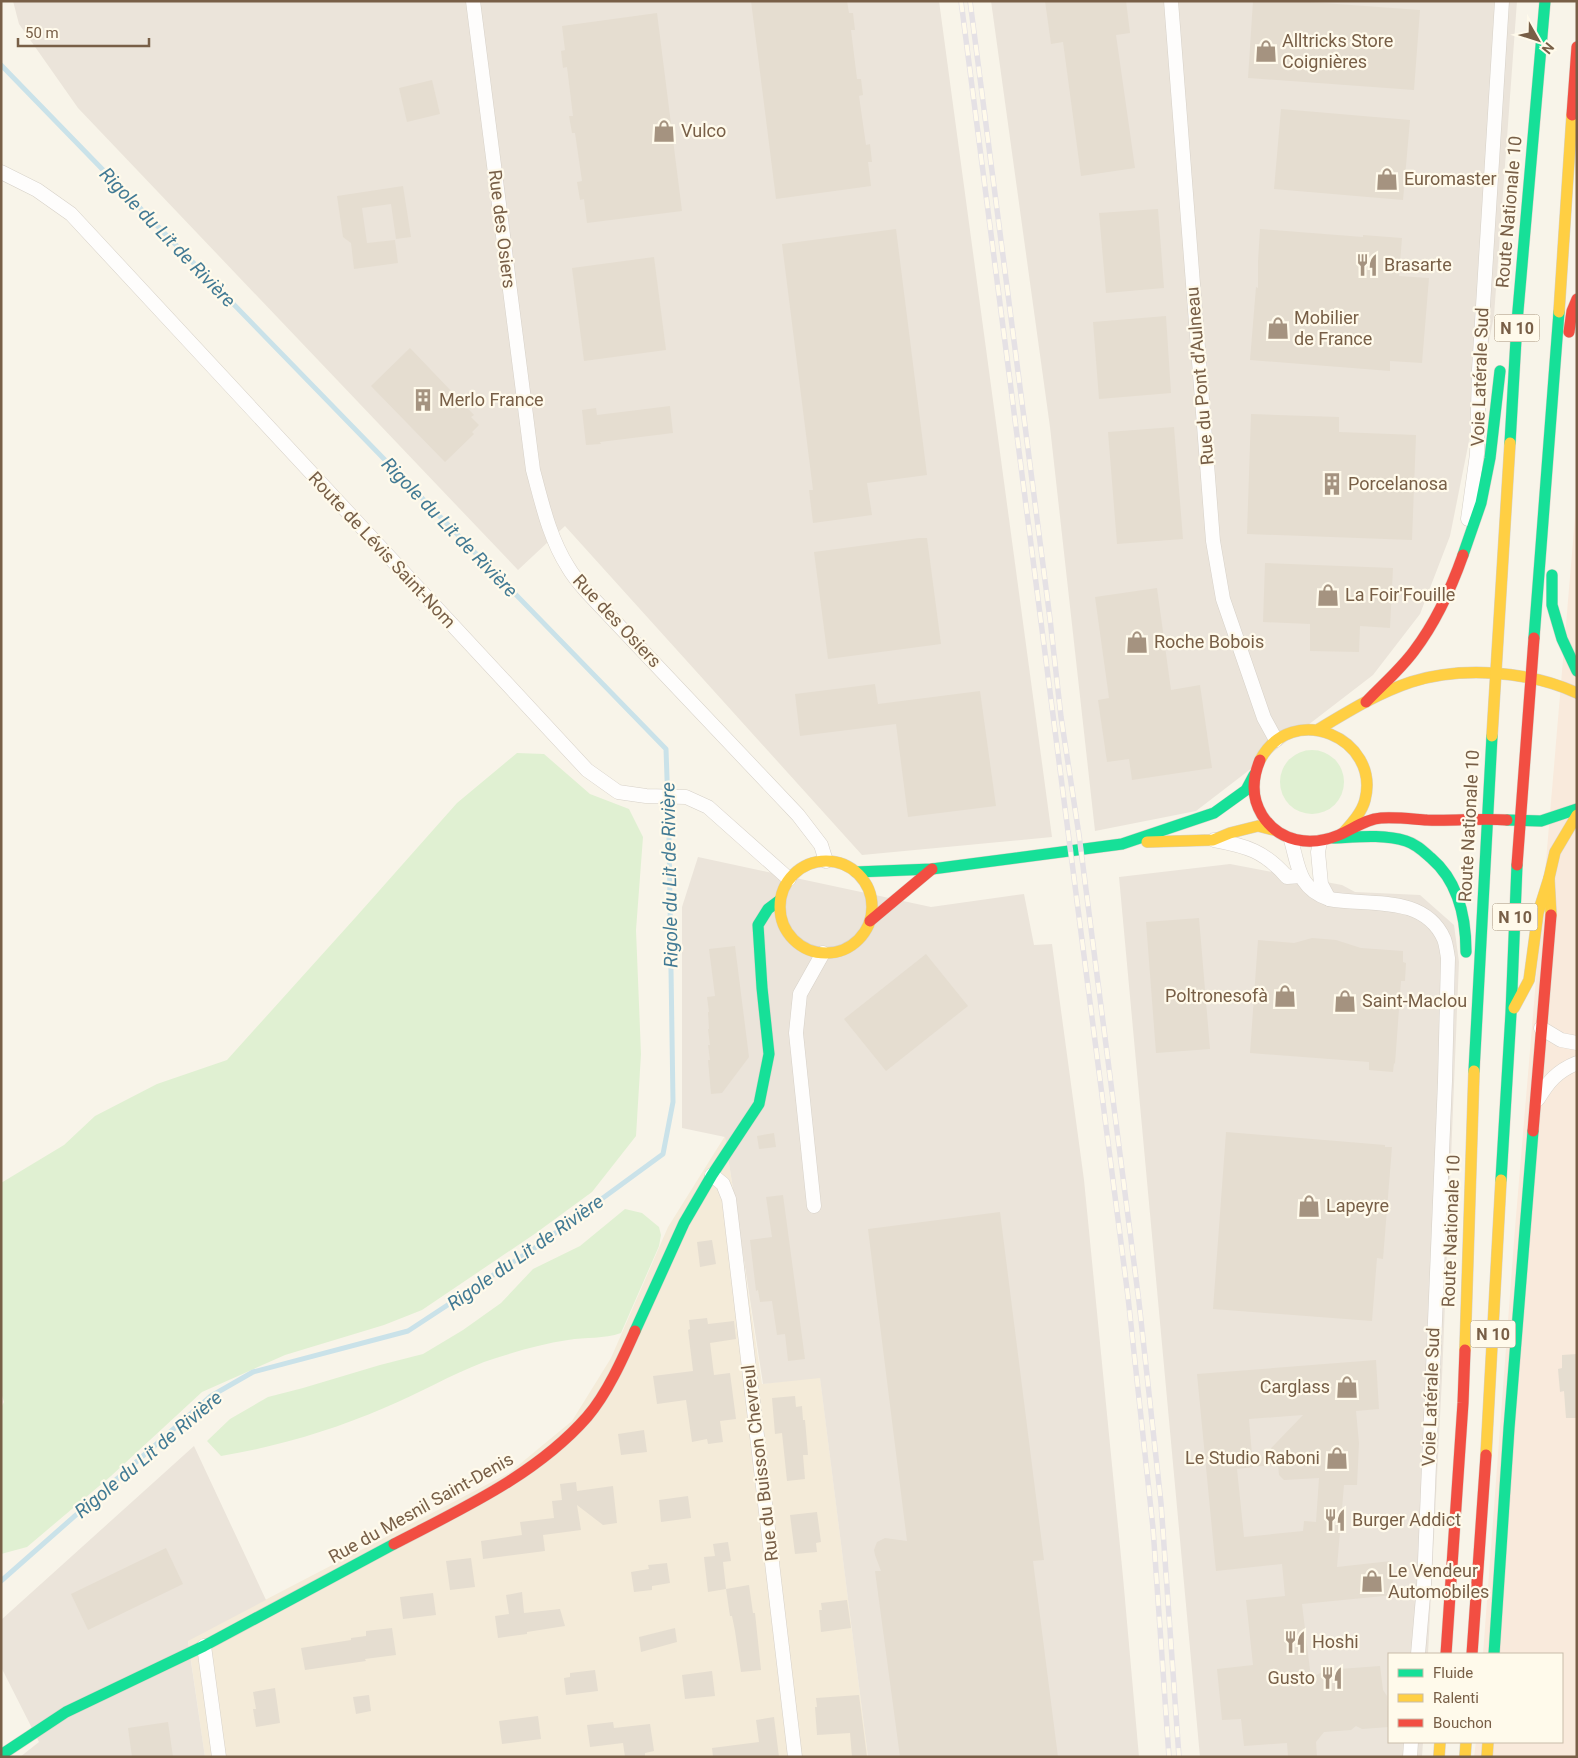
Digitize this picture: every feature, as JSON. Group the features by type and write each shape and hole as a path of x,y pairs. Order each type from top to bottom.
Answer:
{"main road":[{"name":"Route Nationale 10","path":"1446,1653 1463,1403 1476,1008 1486,820 1517,322 1545,1"},
{"name":"N 10","path":"1472,1653 1481,1536 1511,1014 1517,852 1577,47"},
{"path":"1556,348 1570,331 1572,311 1577,298"},
{"path":"1503,340 1517,322"},
{"path":"1366,702 1413,654 1430,628 1451,588 1481,503 1490,458 1501,360"},
{"path":"1542,532 1554,547"},
{"path":"1552,566 1552,605 1562,640 1577,672"},
{"path":"1319,730 1366,702 1425,678 1462,673 1530,676 1559,684 1577,693"},
{"path":"1122,844 1214,813 1246,790 1262,756 1276,740 1286,734 1303,729 1319,730 1335,735 1354,750 1364,767 1367,780 1366,800 1357,818 1332,837"},
{"path":"1254,775 1253,793 1258,809 1274,830"},
{"path":"1332,837 1376,818 1539,821 1577,809"},
{"path":"1511,1014 1529,980 1538,914 1555,852 1577,815"},
{"path":"856,872 932,869 1122,844 1213,840 1230,833 1258,826 1274,830 1291,840 1303,842 1332,837 1386,837 1414,844 1439,863 1452,882 1462,907 1467,936 1466,963"},
{"path":"760,958 780,940 783,923 780,912 780,900 789,879 800,869 813,862 826,861 842,864 856,872 865,882 871,894 872,907 870,921 865,932 857,941 841,950 823,954 798,944 780,940"},
{"path":"870,921 932,869"},
{"path":"1494,1653 1508,1428 1551,915 1549,878"},
{"name":"Rue du Mesnil Saint-Denis","path":"1,1755 66,1712 204,1646 483,1497 526,1469 559,1444 588,1416 616,1373 684,1223 712,1175 759,1104 768,1068 768,1036 758,925 768,910 780,900"},
{"path":"1468,990 1476,1008"},
{"path":"1439,1757 1440,1743"},
{"path":"1465,1757 1466,1743"},
{"path":"1487,1757 1488,1743"}],"street":[{"name":"Rue des Osiers","path":"473,1 533,470 545,518 556,545 568,566 587,592 798,815 821,845 826,861"},
{"name":"Rue du Pont d'Aulneau","path":"1171,1 1213,541 1223,599 1264,718 1276,740"},
{"name":"Voie Latérale Sud","path":"1466,542 1477,454 1479,370 1502,1"},
{"name":"Route de Lévis Saint-Nom","path":"1,172 37,190 71,214 587,770 618,792 646,796 686,797 708,807 789,879"},
{"path":"1329,899 1321,884 1318,852 1332,837"},
{"path":"1213,840 1243,846 1261,854 1275,863 1287,877 1301,876"},
{"name":"Voie Latérale Sud","path":"1291,840 1301,876 1308,888 1320,896 1329,899 1408,907 1422,914 1435,924 1444,939 1448,958 1445,1081 1424,1585 1418,1653"},
{"path":"814,1206 796,1033 800,994 823,954"},
{"path":"1541,1028 1561,1040 1577,1043"},
{"path":"1536,1102 1548,1082 1568,1067 1577,1063"},
{"name":"Rue du Buisson Chevreul","path":"712,1175 723,1184 729,1199 795,1757"},
{"path":"204,1646 219,1757"},
{"path":"1410,1757 1411,1743"}],"shaded area":[{"path":"13,1 939,1 1052,837 862,855 565,526 518,570 78,108 19,24"},
{"path":"991,1 1517,1 1494,316 1450,536 1420,614 1373,675 1196,811 1095,831 1050,427"},
{"path":"1577,494 1577,1757 1474,1757 1476,1743 1563,1743 1563,1653 1483,1653 1515,1228"},
{"path":"698,857 931,907 1024,894 1034,945 1052,944 1084,1180 1139,1757 868,1757 820,1378 763,1384 725,1137 682,1128 682,907"},
{"path":"1230,864 1342,885 1355,892 1420,895 1454,925 1459,962 1442,1378 1428,1653 1388,1653 1388,1743 1423,1743 1422,1757 1200,1757 1119,877"},
{"path":"725,1136 762,1384 820,1377 868,1757 205,1757 188,1640 509,1473 572,1421 611,1358 668,1227"},
{"path":"194,1446 266,1600 188,1641 205,1757 20,1757 39,1742 1,1667 1,1620"}],"green space":[{"path":"1306,750 1318,750 1335,759 1342,770 1344,782 1342,794 1335,805 1318,814 1306,814 1294,809 1285,800 1280,788 1280,776 1285,764 1294,755"},
{"path":"517,753 544,754 590,794 629,809 643,837 636,930 641,1054 636,1136 592,1192 536,1233 422,1310 384,1325 285,1355 202,1392 111,1476 27,1547 1,1554 1,1408 4,1402 1,1392 1,1183 64,1145 95,1116 157,1084 227,1060 457,803"},
{"path":"625,1209 642,1213 659,1227 661,1235 659,1246 621,1333 547,1344 484,1362 365,1416 283,1443 221,1456 207,1441 230,1419 268,1397 423,1354 463,1330 501,1303 533,1269 580,1246"}],"building":[{"path":"751,1 847,1 849,13 853,13 855,30 851,30 857,79 861,79 863,95 859,96 866,145 870,144 872,162 868,162 871,186 776,199"},
{"path":"1045,1 1126,1 1130,33 1116,35 1135,168 1081,176 1063,42 1051,44"},
{"path":"1253,1 1296,1 1420,10 1414,90 1248,78"},
{"path":"657,13 682,211 587,223 584,199 580,200 577,182 582,181 575,133 572,133 569,116 573,116 567,67 563,68 561,51 565,50 562,26"},
{"path":"432,80 440,114 407,122 399,88"},
{"path":"1281,109 1410,120 1403,200 1274,189"},
{"path":"403,186 411,237 396,239 391,204 362,208 367,243 395,240 398,263 354,269 351,243 343,237 337,196"},
{"path":"1158,209 1164,288 1106,293 1099,213"},
{"path":"896,229 927,475 867,483 872,515 813,523 809,490 813,490 782,244"},
{"path":"1260,229 1402,238 1399,276 1429,278 1422,363 1390,361 1390,371 1250,360 1256,287 1258,288"},
{"path":"654,257 666,350 584,361 572,268"},
{"path":"1166,316 1171,393 1099,399 1093,322"},
{"name":"Merlo France","path":"410,348 474,415 471,417 479,425 472,432 474,434 445,462 371,386"},
{"path":"670,406 673,433 586,445 582,410 596,408 597,415"},
{"name":"Porcelanosa","path":"1251,414 1339,417 1339,432 1416,435 1412,540 1247,534"},
{"path":"1174,427 1183,539 1117,544 1108,432"},
{"path":"927,538 941,644 828,659 814,552"},
{"name":"La Foir'Fouille","path":"1265,563 1393,568 1390,628 1360,626 1359,652 1310,651 1310,624 1263,622"},
{"path":"1157,588 1171,690 1200,685 1212,768 1132,780 1129,759 1107,762 1098,700 1109,698 1095,597"},
{"path":"875,684 878,704 980,691 996,806 908,817 896,724 800,736 795,694"},
{"path":"1199,918 1210,1049 1156,1053 1146,922"},
{"path":"1312,938 1336,940 1361,948 1403,951 1403,962 1406,963 1405,981 1401,981 1393,1072 1369,1070 1369,1062 1250,1053 1258,940 1294,943"},
{"path":"735,946 749,1057 722,1093 711,1094 708,1060 710,1060 708,1045 710,1045 707,997 715,996 709,949"},
{"path":"926,954 968,1006 886,1071 844,1019"},
{"path":"1226,1132 1392,1147 1383,1259 1377,1258 1372,1321 1213,1309"},
{"path":"774,1133 776,1147 759,1149 757,1136"},
{"path":"783,1195 805,1359 788,1361 785,1334 777,1335 772,1301 760,1302 758,1290 756,1291 750,1240 772,1237 766,1197"},
{"path":"1000,1212 1044,1560 1033,1561 1058,1757 900,1757 875,1571 881,1571 874,1550 877,1542 885,1538 907,1541 868,1229"},
{"path":"712,1240 716,1264 700,1267 697,1242"},
{"path":"707,1318 708,1324 734,1321 736,1339 710,1343 714,1375 730,1373 736,1419 720,1421 723,1442 708,1444 707,1439 692,1442 686,1400 657,1404 653,1376 693,1371 688,1330 690,1329 689,1320"},
{"path":"1577,1354 1577,1418 1566,1418 1564,1391 1560,1392 1558,1369 1562,1368 1562,1355"},
{"path":"1376,1360 1379,1409 1356,1411 1359,1443 1357,1485 1344,1485 1337,1567 1391,1561 1394,1595 1302,1604 1311,1678 1326,1670 1380,1666 1383,1690 1387,1696 1388,1727 1362,1729 1356,1726 1351,1730 1324,1732 1316,1742 1317,1757 1288,1757 1287,1743 1244,1746 1241,1719 1222,1720 1217,1669 1253,1665 1246,1600 1285,1596 1282,1564 1216,1571 1197,1374","holes":["1303,1415 1253,1467 1249,1419","1278,1464 1279,1475 1284,1480 1319,1478 1316,1522 1304,1521 1303,1531 1244,1537 1237,1469"]},
{"path":"795,1396 796,1407 802,1406 808,1455 803,1455 805,1479 787,1481 782,1433 775,1434 772,1398"},
{"path":"644,1430 647,1452 621,1455 618,1434"},
{"path":"576,1482 577,1491 613,1486 617,1523 603,1525 577,1505 581,1530 543,1535 545,1551 483,1559 481,1541 522,1535 520,1522 554,1518 552,1501 562,1500 560,1484"},
{"path":"688,1496 691,1518 661,1522 659,1500"},
{"path":"817,1512 821,1542 816,1543 817,1552 795,1554 790,1515"},
{"path":"728,1542 731,1561 723,1562 726,1589 708,1592 704,1557 715,1556 713,1544"},
{"path":"166,1548 183,1584 88,1630 71,1594"},
{"path":"471,1558 475,1587 450,1590 446,1561"},
{"path":"667,1563 670,1583 652,1586 652,1590 634,1592 631,1572 649,1569 648,1565"},
{"path":"749,1585 753,1613 755,1613 761,1670 741,1672 726,1589"},
{"path":"522,1592 524,1613 560,1609 565,1626 498,1638 495,1616 509,1614 506,1595"},
{"path":"433,1593 436,1615 403,1619 400,1597"},
{"path":"847,1600 851,1628 821,1632 819,1610 822,1610 821,1603"},
{"path":"392,1628 396,1655 305,1670 301,1648 351,1640 351,1638 366,1636 366,1631"},
{"path":"675,1628 677,1642 641,1652 639,1637"},
{"path":"595,1670 598,1691 566,1695 564,1678 570,1677 570,1673"},
{"path":"712,1671 715,1696 685,1699 682,1675"},
{"path":"275,1688 280,1723 256,1727 253,1709 256,1709 253,1692"},
{"path":"369,1695 371,1711 356,1714 353,1697"},
{"path":"859,1695 867,1757 852,1757 850,1733 817,1735 816,1698"},
{"path":"538,1716 541,1739 502,1744 499,1721"},
{"path":"774,1717 779,1757 713,1757 712,1748 759,1742 756,1720"},
{"path":"168,1722 173,1757 132,1757 128,1728"},
{"path":"613,1722 614,1728 650,1724 654,1751 645,1753 645,1757 625,1757 623,1743 590,1747 587,1725"}],"waterway":[{"name":"Rigole du Lit de Rivière","path":"1,65 666,749 673,1102 663,1154 536,1247 408,1331 253,1372 211,1396 1,1581"}],"railway":[{"path":"961,1 1128,1297 1153,1528 1169,1757"},
{"path":"970,1 1061,717 1079,835 1139,1302 1161,1503 1179,1757"}],"traffic: fast":[{"path":"1510,443 1517,322 1545,1"},
{"path":"1534,638 1559,312"},
{"path":"1463,555 1481,503 1490,458 1500,371"},
{"path":"1552,575 1552,605 1562,639 1577,671"},
{"path":"1474,1071 1492,736"},
{"path":"856,872 932,869 1122,844 1214,813 1246,790 1254,775"},
{"path":"1507,820 1541,821 1577,809"},
{"path":"1333,838 1388,837 1413,844 1425,853 1441,867 1459,901 1466,939 1466,952"},
{"path":"1501,1180 1511,1013 1517,865"},
{"path":"635,1331 684,1223 712,1175 759,1104 769,1054 758,925 768,909 780,900"},
{"path":"1494,1653 1509,1428 1533,1131"},
{"path":"1,1755 66,1712 204,1646 394,1544"}],"traffic: slow":[{"path":"1559,312 1572,115"},
{"path":"1492,736 1510,443"},
{"path":"1319,729 1364,703 1399,686 1431,677 1452,674 1495,673 1517,676 1538,680 1577,693"},
{"path":"1260,760 1274,742 1292,732 1312,730 1330,734 1347,744 1360,759 1366,778 1365,800 1362,809 1344,832"},
{"path":"1551,915 1549,878 1555,852 1577,815"},
{"path":"1147,842 1213,840 1230,833 1258,826 1274,830"},
{"path":"826,861 844,864 859,874 869,889 872,907 869,925 859,940 844,950 826,953 808,950 793,940 783,925 780,907 783,889 793,874 808,864 826,861"},
{"path":"1514,1008 1529,980 1538,913 1549,878"},
{"path":"1465,1350 1474,1071"},
{"path":"1486,1455 1501,1180"},
{"path":"1439,1757 1440,1743"},
{"path":"1465,1757 1466,1743"},
{"path":"1487,1757 1488,1743"}],"traffic: jam":[{"path":"1572,115 1577,47"},
{"path":"1569,332 1572,311 1577,299"},
{"path":"1366,702 1403,665 1422,640 1442,605 1463,555"},
{"path":"1517,865 1534,638"},
{"path":"1260,760 1254,781 1254,795 1258,808 1269,824 1277,831 1296,840 1317,841 1328,839 1365,822 1381,818 1507,820"},
{"path":"870,921 932,869"},
{"path":"1533,1131 1551,915"},
{"path":"394,1544 496,1489 545,1456 567,1438 587,1417 601,1398 614,1376 635,1331"},
{"path":"1446,1653 1465,1350"},
{"path":"1472,1653 1486,1455"}],"place":[{"name":"Alltricks Store Coignières","path":"1266,51"},
{"name":"Vulco","path":"664,131"},
{"name":"Euromaster","path":"1387,179"},
{"name":"Brasarte","path":"1367,265"},
{"name":"Mobilier de France","path":"1278,328"},
{"name":"Merlo France","path":"423,400"},
{"name":"Porcelanosa","path":"1332,484"},
{"name":"La Foir'Fouille","path":"1328,595"},
{"name":"Roche Bobois","path":"1137,642"},
{"name":"Poltronesofà","path":"1285,996"},
{"name":"Saint-Maclou","path":"1345,1001"},
{"name":"Lapeyre","path":"1309,1206"},
{"name":"Carglass","path":"1347,1387"},
{"name":"Le Studio Raboni","path":"1337,1458"},
{"name":"Burger Addict","path":"1335,1520"},
{"name":"Le Vendeur Automobiles","path":"1372,1581"},
{"name":"Hoshi","path":"1295,1642"},
{"name":"Gusto","path":"1332,1678"}]}
